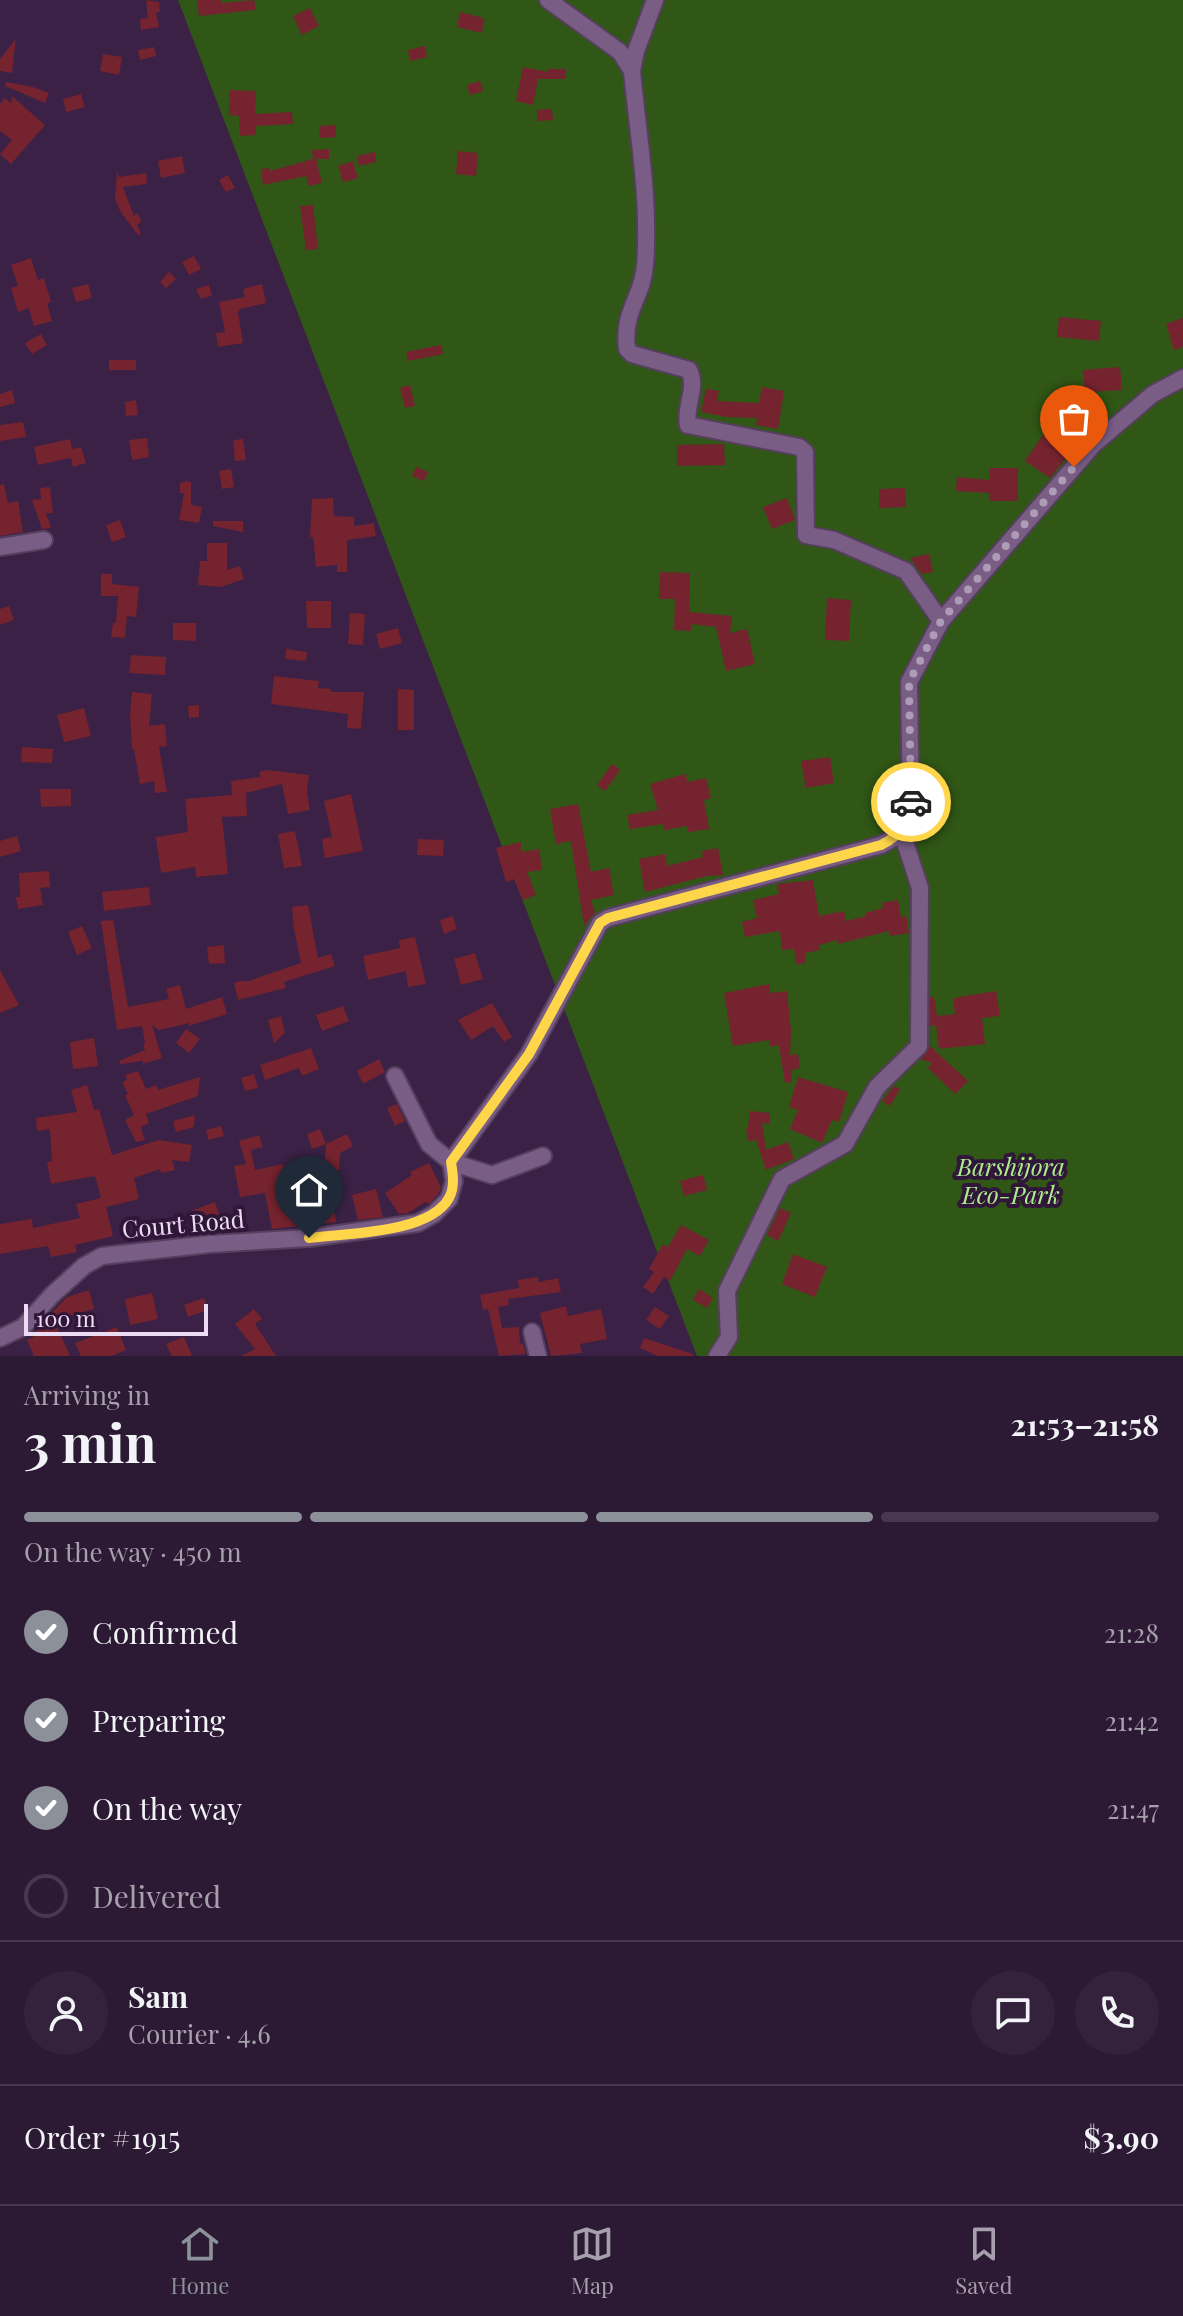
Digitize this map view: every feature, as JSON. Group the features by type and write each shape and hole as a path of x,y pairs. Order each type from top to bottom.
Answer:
{"street":[{"path":"548,0 620,52 632,71"},
{"path":"655,0 632,71 646,209 646,247 645,269 627,317 627,349 632,354 689,370 694,383 686,419 688,425 799,447 805,452 806,535 834,540 906,571 941,621"},
{"path":"717,1356 729,1337 727,1291 782,1179 845,1144 877,1087 919,1046 920,888 902,833 911,809 909,682 941,621 1093,445 1153,394 1183,378"},
{"path":"0,547 44,540"},
{"path":"451,1162 529,1054 600,923 608,918 881,845 902,833"},
{"path":"395,1076 429,1144 451,1162 492,1175 543,1156"},
{"name":"Court Road","path":"0,1338 23,1327 84,1266 102,1256 210,1244 309,1238 418,1223 434,1214 449,1199 454,1181 451,1162"},
{"path":"532,1332 538,1356"}],"green space":[{"name":"Barshijora Eco-Park","path":"178,0 1183,0 1183,1356 697,1356"}],"building":[{"path":"146,0 159,2 160,12 156,12 159,27 141,30 140,19 148,18"},
{"path":"197,0 222,0 222,3 254,0 256,10 199,16"},
{"path":"310,8 319,26 302,35 293,16"},
{"path":"460,12 484,18 482,33 457,27"},
{"path":"16,39 12,73 0,71 0,59"},
{"path":"425,46 427,57 410,61 408,50"},
{"path":"154,47 156,56 140,60 138,50"},
{"path":"103,54 122,57 119,75 100,71"},
{"path":"523,67 548,72 548,69 566,69 566,79 538,79 533,105 516,101"},
{"path":"480,81 483,91 470,95 467,85"},
{"path":"6,82 49,93 45,103 5,86"},
{"path":"230,90 256,91 255,114 292,112 293,124 256,126 256,135 240,136 239,116 229,115"},
{"path":"81,94 85,107 66,112 63,99"},
{"path":"12,96 45,125 11,164 0,154 12,140 0,131 0,104 4,98 11,103"},
{"path":"552,109 553,120 538,121 537,110"},
{"path":"336,125 336,137 320,138 319,126"},
{"path":"329,149 329,159 316,159 322,183 309,186 306,176 263,185 261,169 270,168 270,171 313,159 312,150"},
{"path":"458,151 478,153 476,176 456,174"},
{"path":"375,152 376,162 359,166 357,156"},
{"path":"182,156 185,173 161,178 158,161"},
{"path":"353,161 358,178 343,182 338,166"},
{"path":"117,171 119,177 146,173 147,184 123,187 134,216 137,213 142,221 137,225 141,234 138,235 120,211 115,198"},
{"path":"228,175 235,188 226,192 219,180"},
{"path":"313,205 318,249 306,250 300,206"},
{"path":"194,256 201,269 189,275 182,262"},
{"path":"31,258 38,280 44,278 51,302 47,303 52,321 34,326 29,308 18,312 11,288 18,286 11,265"},
{"path":"169,272 176,279 166,288 160,282"},
{"path":"88,284 92,298 76,302 72,288"},
{"path":"262,284 266,303 238,312 243,343 218,347 216,333 225,332 219,302 245,297 243,289"},
{"path":"209,285 212,295 201,299 196,289"},
{"path":"1059,317 1101,321 1099,341 1057,337"},
{"path":"1183,318 1183,347 1174,350 1166,324"},
{"path":"41,334 47,345 32,354 25,343"},
{"path":"441,345 443,354 408,361 406,352"},
{"path":"109,360 136,360 136,370 109,370"},
{"path":"1120,367 1122,390 1085,392 1083,370"},
{"path":"410,385 415,406 405,408 400,388"},
{"path":"762,387 784,391 778,429 756,425 757,418 701,412 706,389 719,391 717,401 759,403"},
{"path":"12,390 15,403 0,407 0,394"},
{"path":"136,400 138,415 126,416 125,402"},
{"path":"1056,416 1084,435 1050,478 1025,461"},
{"path":"23,422 26,437 0,441 0,425"},
{"path":"147,438 149,457 132,460 129,440"},
{"path":"70,439 72,449 81,447 86,463 73,467 71,458 38,465 34,447"},
{"path":"243,439 246,460 235,461 233,440"},
{"path":"724,444 725,465 677,466 677,445"},
{"path":"416,467 428,472 424,481 412,476"},
{"path":"989,468 1018,468 1018,501 989,501 989,493 956,491 957,477 989,480"},
{"path":"231,469 234,487 222,489 219,471"},
{"path":"191,482 191,505 202,507 199,523 179,520 184,493 180,493 180,483"},
{"path":"4,484 8,503 18,501 23,532 0,536 0,485"},
{"path":"50,487 53,513 46,513 51,528 42,529 32,500 41,499 40,488"},
{"path":"905,488 906,507 879,508 879,489"},
{"path":"333,498 334,516 354,517 354,526 374,523 376,536 347,540 347,572 337,572 337,565 316,567 313,537 310,537 312,499"},
{"path":"787,498 795,520 772,529 763,507"},
{"path":"120,520 126,537 112,542 106,525"},
{"path":"213,521 243,521 243,532 213,526"},
{"path":"207,543 227,543 227,570 240,566 244,579 221,587 198,585 200,561 207,561"},
{"path":"929,554 933,572 922,574 910,558"},
{"path":"660,572 690,573 689,612 732,616 730,633 747,629 755,664 726,671 716,627 691,624 691,631 674,630 675,599 659,599"},
{"path":"101,574 112,574 112,584 139,587 136,617 127,616 125,638 111,637 113,623 116,623 118,596 101,596"},
{"path":"827,598 851,600 849,641 825,640"},
{"path":"306,601 331,601 331,628 307,628"},
{"path":"9,606 14,620 0,625 0,609"},
{"path":"350,613 365,614 363,645 348,644"},
{"path":"173,623 196,623 196,641 173,640"},
{"path":"398,628 402,643 380,649 376,634"},
{"path":"286,649 307,652 306,661 285,659"},
{"path":"131,655 166,657 165,675 129,673"},
{"path":"274,676 319,681 318,688 331,689 331,692 364,692 361,729 347,728 348,714 271,704"},
{"path":"398,689 414,690 414,730 398,730"},
{"path":"132,692 152,694 149,726 165,724 167,746 159,747 167,792 155,793 154,781 140,784 132,749"},
{"path":"199,705 199,717 189,718 188,706"},
{"path":"84,708 91,736 64,742 57,715"},
{"path":"22,747 53,749 52,763 21,762"},
{"path":"830,757 834,783 806,788 801,761"},
{"path":"612,764 620,770 605,791 597,785"},
{"path":"267,770 309,775 307,792 310,810 288,814 282,784 246,793 247,816 222,817 228,874 196,877 195,867 161,873 156,837 188,832 185,799 232,795 231,781 260,777 259,772"},
{"path":"685,774 688,782 706,778 711,798 704,800 709,829 688,832 687,826 664,830 663,824 630,829 627,815 658,810 650,784"},
{"path":"40,789 71,789 71,806 41,807"},
{"path":"351,794 363,851 325,858 322,839 332,837 324,801"},
{"path":"578,804 591,872 609,868 614,895 591,900 595,913 584,926 571,841 556,844 550,809"},
{"path":"295,831 302,866 284,868 278,834"},
{"path":"17,836 21,851 0,857 0,841"},
{"path":"418,839 444,840 443,856 417,855"},
{"path":"521,842 521,852 539,849 542,870 527,872 536,895 523,900 514,879 506,882 496,848"},
{"path":"718,848 723,875 707,876 645,892 639,859 665,854 667,866 703,857 702,851"},
{"path":"49,871 50,887 40,888 43,905 18,909 19,873"},
{"path":"813,880 819,916 844,911 846,921 883,908 882,903 898,900 901,917 906,916 909,933 890,936 889,931 838,944 837,940 819,945 820,950 805,953 806,963 796,964 794,949 782,950 780,931 745,937 742,922 757,918 753,900 779,894 777,884"},
{"path":"149,887 151,905 104,911 102,892"},
{"path":"308,905 318,958 331,954 335,966 284,982 286,988 238,1000 234,983 301,963 292,907"},
{"path":"453,916 457,929 444,934 440,920"},
{"path":"113,920 128,1007 169,999 166,989 180,985 186,1009 222,997 227,1014 188,1026 190,1023 159,1030 152,1025 162,1058 143,1064 143,1061 120,1064 119,1061 145,1050 145,1043 142,1026 117,1030 101,921"},
{"path":"82,926 92,948 77,955 68,932"},
{"path":"415,937 426,984 408,987 406,971 368,980 363,956 400,948 399,940"},
{"path":"224,945 225,963 209,964 207,947"},
{"path":"475,953 483,979 461,985 454,959"},
{"path":"0,970 19,1005 0,1013"},
{"path":"769,984 770,993 787,991 790,1055 798,1054 800,1068 791,1070 792,1082 785,1083 779,1046 770,1046 769,1040 733,1046 724,993"},
{"path":"996,991 1000,1016 982,1018 985,1044 939,1049 936,1025 930,1026 930,997 934,997 937,1016 955,1014 953,998"},
{"path":"492,1003 512,1037 504,1042 493,1026 471,1040 458,1020"},
{"path":"343,1006 349,1021 322,1031 316,1015"},
{"path":"281,1016 285,1033 274,1043 268,1020"},
{"path":"186,1029 200,1039 189,1053 176,1043"},
{"path":"94,1038 98,1066 73,1069 70,1042"},
{"path":"930,1046 968,1081 955,1094 928,1068 932,1063 921,1059"},
{"path":"311,1048 319,1069 302,1076 299,1068 265,1080 260,1065"},
{"path":"379,1059 385,1072 363,1084 357,1071"},
{"path":"138,1071 146,1089 156,1085 158,1090 200,1077 198,1096 146,1114 149,1123 141,1127 145,1140 136,1142 125,1120 134,1115 122,1082 127,1080 125,1075"},
{"path":"254,1074 258,1088 245,1091 241,1078"},
{"path":"798,1077 848,1092 839,1122 832,1120 822,1143 790,1129 798,1110 789,1107"},
{"path":"87,1085 94,1110 99,1109 112,1155 159,1140 192,1145 189,1162 172,1160 175,1170 161,1173 160,1169 134,1178 139,1199 106,1207 113,1236 75,1245 77,1252 51,1257 48,1246 0,1254 0,1224 32,1219 33,1228 80,1218 76,1204 101,1198 95,1176 51,1184 47,1162 52,1161 50,1129 37,1131 36,1118 77,1112 71,1090"},
{"path":"894,1086 900,1089 890,1106 882,1101"},
{"path":"397,1104 405,1121 395,1126 387,1108"},
{"path":"750,1111 770,1113 769,1124 762,1123 766,1150 788,1142 794,1159 766,1170 756,1140 748,1141 746,1128"},
{"path":"195,1115 194,1127 176,1132 173,1121"},
{"path":"221,1126 224,1136 208,1140 206,1130"},
{"path":"320,1129 326,1144 312,1149 307,1134"},
{"path":"347,1134 353,1146 340,1153 339,1170 324,1168 326,1144"},
{"path":"259,1135 263,1147 251,1150 255,1170 283,1164 291,1206 294,1205 295,1210 333,1203 336,1222 272,1229 265,1193 240,1197 234,1166 246,1164 239,1141"},
{"path":"429,1163 441,1187 439,1193 429,1204 425,1202 408,1213 399,1214 385,1193 412,1175 410,1172"},
{"path":"703,1175 707,1190 684,1196 680,1181"},
{"path":"376,1189 383,1217 358,1220 352,1195"},
{"path":"215,1202 223,1225 199,1233 191,1211"},
{"path":"780,1208 791,1213 778,1241 767,1235"},
{"path":"681,1225 709,1240 700,1256 687,1249 670,1281 664,1277 653,1294 643,1287 654,1272 649,1269 663,1244 668,1247"},
{"path":"793,1254 827,1267 815,1297 782,1284"},
{"path":"538,1277 538,1282 558,1278 561,1292 508,1299 509,1305 498,1307 502,1328 519,1327 520,1344 523,1343 526,1354 499,1356 488,1309 483,1310 480,1295 519,1288 518,1280"},
{"path":"699,1289 713,1298 707,1308 693,1300"},
{"path":"89,1290 94,1309 54,1320 70,1356 34,1356 27,1340 39,1334 35,1330 67,1297"},
{"path":"152,1293 158,1319 130,1325 125,1299"},
{"path":"204,1298 208,1310 188,1317 184,1305"},
{"path":"566,1306 568,1316 601,1309 607,1339 580,1344 582,1353 551,1356 540,1313"},
{"path":"655,1307 669,1316 660,1329 646,1320"},
{"path":"254,1309 262,1319 255,1324 276,1356 241,1356 255,1349 235,1324"},
{"path":"117,1327 126,1350 111,1356 81,1356 75,1343"},
{"path":"184,1337 192,1356 172,1356 166,1344"},
{"path":"644,1338 693,1356 658,1356 640,1348"}],"way so far":[{"path":"911,802 909,682 941,621 1074,467"}],"route":[{"path":"309,1238 418,1223 434,1214 449,1199 454,1181 451,1162 529,1054 600,923 608,918 881,845 902,833 911,802"}]}
